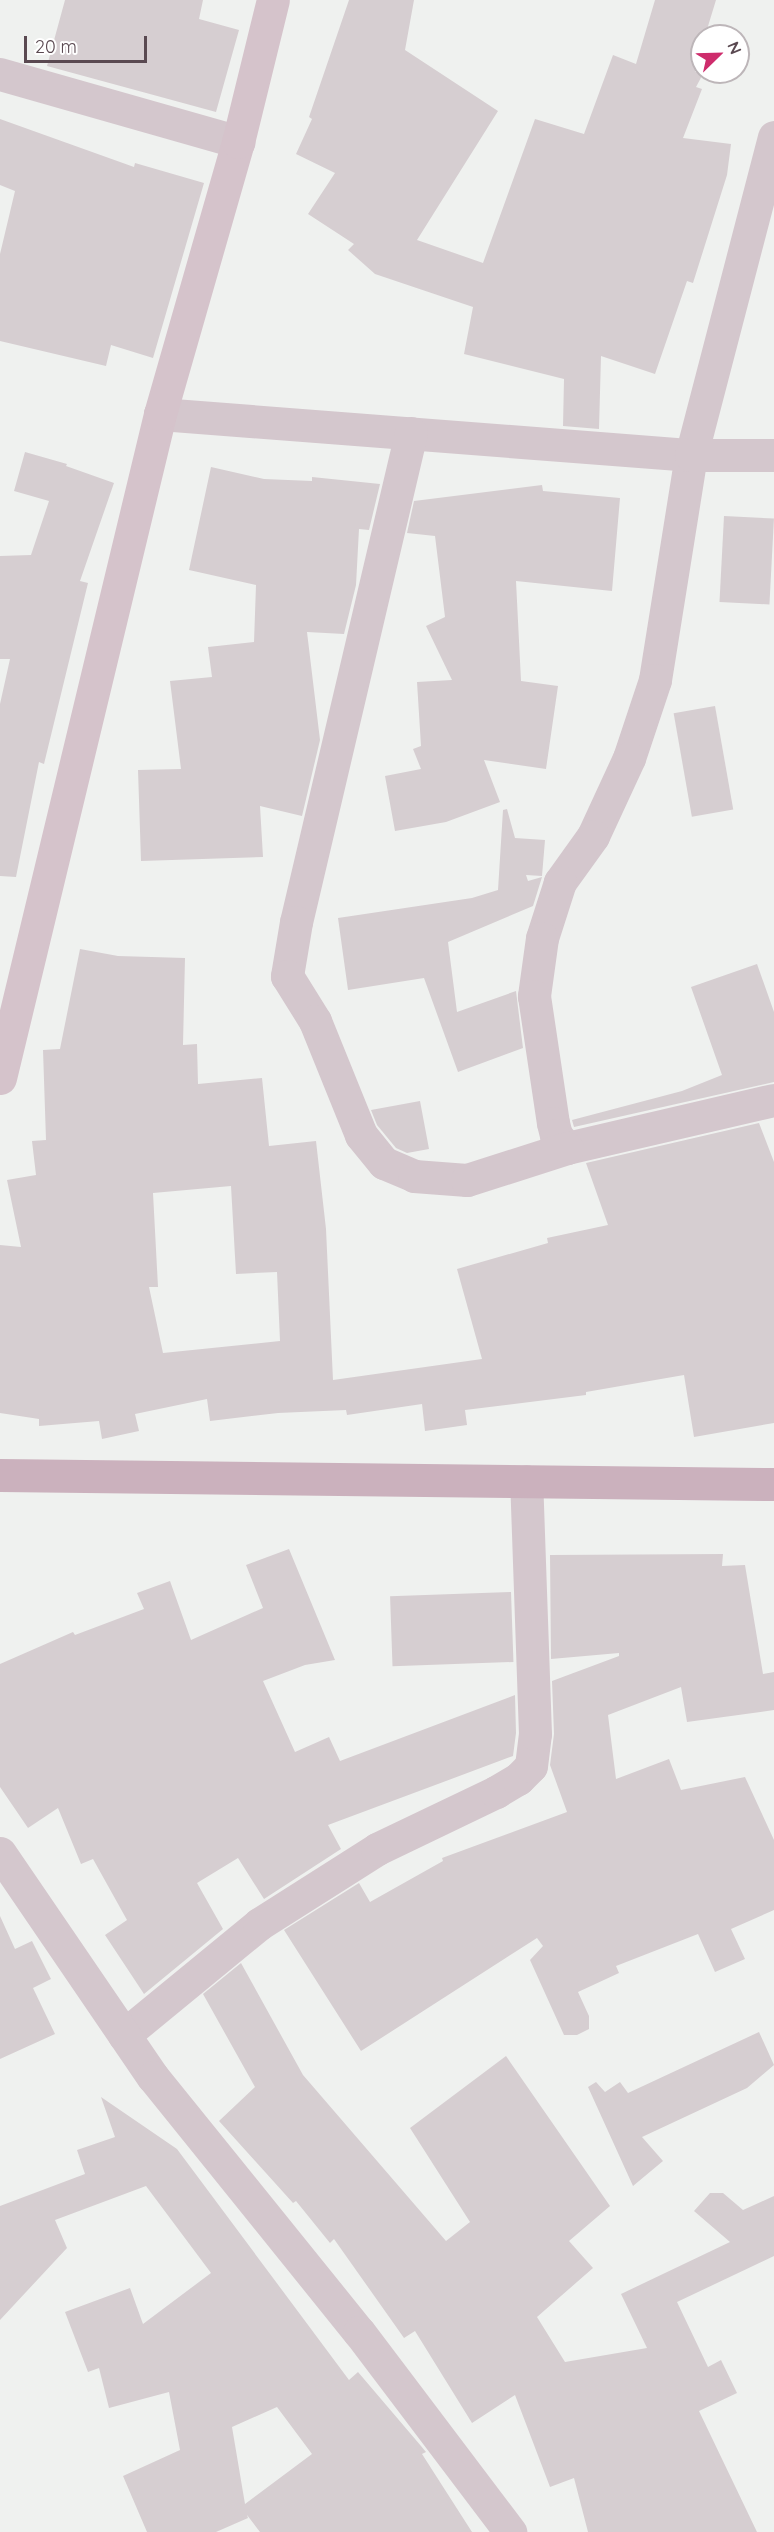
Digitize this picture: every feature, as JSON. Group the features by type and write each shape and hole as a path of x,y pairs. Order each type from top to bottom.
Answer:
{"main road":[{"path":"0,1078 160,414 238,142 273,0"},
{"path":"0,1475 774,1484"}],"street":[{"path":"0,74 238,142"},
{"path":"567,1148 556,1135 553,1123 534,996 542,938 560,882 593,836 629,758 655,680 691,455 774,137"},
{"path":"160,414 691,455 774,456"},
{"path":"411,434 296,922 287,976 315,1021 361,1135 384,1163 414,1176 467,1180 567,1148 774,1100"},
{"path":"124,2035 259,1924 377,1849 496,1792 518,1779 531,1766 535,1734 526,1481"},
{"path":"0,1853 153,2077 359,2332 510,2532"}],"building":[{"path":"65,0 203,0 199,19 239,30 216,112 47,66"},
{"path":"349,0 414,0 405,50 498,111 417,240 483,263 535,119 584,134 613,55 636,64 655,0 716,0 709,24 690,24 690,84 698,84 696,87 702,89 683,138 731,144 727,175 693,283 687,281 655,374 601,356 599,429 563,426 564,379 464,354 473,307 375,274 348,250 354,244 308,214 335,173 296,154 312,119 309,117"},
{"path":"0,119 134,167 135,163 204,183 153,358 111,345 106,366 0,341 0,254 15,191 0,185"},
{"path":"25,452 67,464 66,466 114,483 80,581 88,583 44,764 39,762 16,877 0,876 0,704 10,659 0,659 0,556 31,555 49,501 14,491"},
{"path":"211,467 264,479 312,481 312,477 380,484 369,530 359,529 356,585 344,634 307,632 320,740 302,816 260,806 263,857 141,861 138,770 181,769 170,681 212,677 208,647 254,642 256,585 189,570"},
{"path":"542,485 543,491 620,498 612,591 516,581 521,681 558,686 546,769 484,760 500,802 446,822 395,831 385,776 421,769 413,749 421,746 417,682 452,680 426,626 445,617 435,536 407,533 414,501"},
{"path":"724,516 774,519 769,604 719,602"},
{"path":"715,706 733,809 692,817 674,713"},
{"path":"507,809 515,838 545,840 542,876 526,875 528,881 542,877 533,906 448,942 457,1012 516,991 523,1048 458,1072 424,978 348,990 338,918 472,898 498,890 503,810"},
{"path":"80,949 118,956 185,958 183,1045 197,1044 198,1084 262,1078 269,1146 316,1141 326,1229 333,1380 482,1359 457,1269 548,1243 547,1238 608,1225 586,1163 759,1123 774,1162 774,1423 694,1437 684,1375 586,1392 586,1395 465,1410 467,1425 425,1431 422,1404 347,1415 346,1410 278,1413 210,1421 207,1399 135,1414 139,1431 102,1439 99,1421 39,1426 39,1419 0,1413 0,1245 21,1247 7,1180 36,1175 32,1141 46,1140 43,1050 60,1049","holes":["231,1186 236,1274 277,1272 280,1341 163,1353 149,1287 158,1287 153,1193"]},
{"path":"757,964 774,1012 774,1082 574,1127 572,1120 682,1091 722,1075 691,987"},
{"path":"420,1101 429,1149 407,1153 396,1148 377,1125 371,1110"},
{"path":"289,1549 335,1660 305,1665 263,1681 295,1752 329,1737 340,1761 515,1695 516,1733 513,1756 328,1825 341,1849 264,1899 238,1858 197,1883 223,1929 144,1994 105,1935 127,1920 93,1859 81,1864 58,1808 28,1828 0,1787 0,1664 73,1632 75,1635 144,1609 137,1593 170,1581 191,1640 263,1608 246,1565"},
{"path":"723,1554 722,1566 745,1565 763,1674 774,1672 774,1710 687,1722 681,1687 608,1715 616,1779 669,1759 681,1790 745,1777 774,1840 774,1910 731,1929 745,1959 715,1972 698,1934 616,1966 619,1973 578,1992 589,2016 589,2029 577,2035 564,2035 530,1960 543,1946 537,1938 361,2051 284,1930 359,1883 370,1902 443,1861 442,1858 567,1812 550,1765 554,1734 552,1681 619,1656 619,1653 551,1659 550,1555"},
{"path":"511,1592 513,1662 393,1666 390,1596"},
{"path":"0,1916 15,1949 32,1941 51,1979 33,1988 55,2034 0,2059"},
{"path":"241,1963 303,2075 446,2241 470,2222 410,2128 506,2056 610,2206 569,2241 593,2268 537,2317 565,2362 647,2348 621,2294 730,2242 694,2211 710,2193 723,2193 743,2210 774,2196 774,2256 677,2302 708,2367 721,2360 737,2393 699,2411 757,2532 588,2532 574,2478 550,2487 515,2395 472,2423 415,2331 404,2338 334,2239 330,2243 296,2201 293,2203 219,2121 255,2087 203,1994"},
{"path":"759,2032 774,2065 747,2088 642,2137 663,2161 633,2186 588,2087 596,2082 605,2092 620,2082 628,2093"},
{"path":"101,2097 177,2149 349,2380 358,2372 426,2452 422,2454 472,2532 260,2532 247,2515 248,2518 216,2532 147,2532 123,2476 180,2450 169,2392 109,2408 99,2368 88,2372 65,2312 130,2288 143,2324 211,2273 146,2186 55,2220 67,2248 0,2320 0,2206 85,2174 77,2150 115,2137","holes":["277,2407 312,2454 245,2504 232,2427"]}]}
